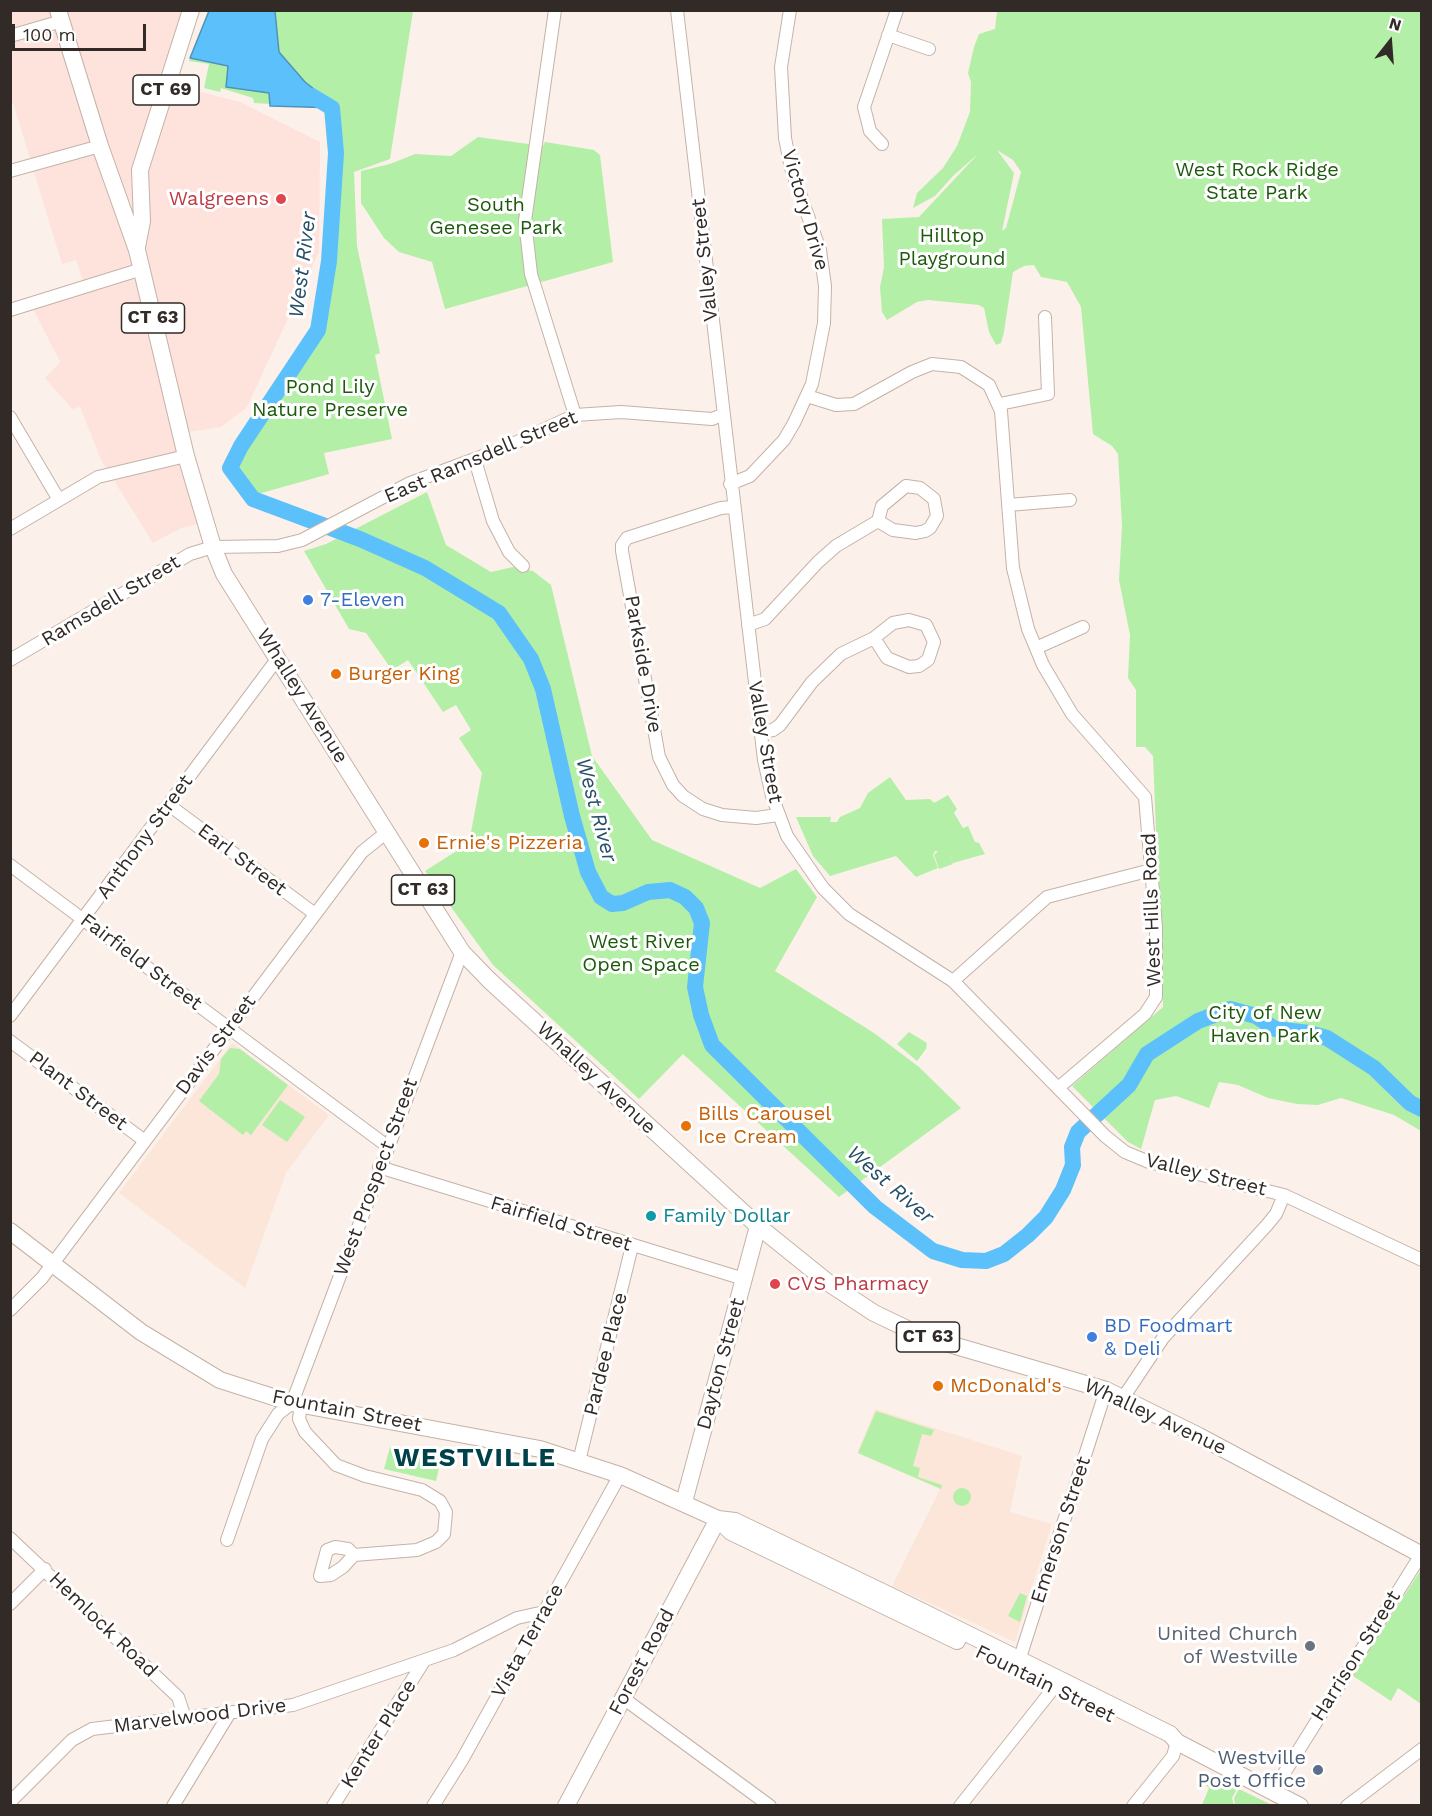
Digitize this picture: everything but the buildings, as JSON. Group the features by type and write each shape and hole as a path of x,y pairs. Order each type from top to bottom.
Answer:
{"main road":[{"name":"Whalley Avenue","path":"137,250 142,221 140,170 191,10"},
{"name":"CT 63","path":"60,16 100,146 114,181"},
{"path":"114,181 140,170"},
{"name":"Whalley Avenue","path":"114,181 142,269 186,456 213,547 224,574 462,952 758,1226 830,1284 874,1313 905,1329 976,1353 1106,1390 1421,1554"},
{"name":"Dayton Street","path":"684,1502 758,1226"},
{"name":"Fountain Street","path":"10,1230 52,1265 173,1354 220,1380 296,1403 540,1449 620,1475 718,1519 731,1532 809,1564 1057,1684 1170,1734 1177,1742 1300,1806"},
{"name":"Forest Road","path":"566,1806 718,1519"}],"street":[{"path":"555,10 525,221 531,274 575,415"},
{"name":"Valley Street","path":"677,10 730,484 761,732 768,781 787,837 810,871 849,914 953,981 1105,1136 1125,1152 1137,1158 1284,1196 1422,1260"},
{"name":"Victory Drive","path":"730,484 746,479 784,440 807,396 822,343 825,286 820,250 791,168 785,138 781,67 790,10"},
{"path":"882,144 870,131 864,107 897,10"},
{"path":"10,36 60,16"},
{"path":"888,35 929,49"},
{"path":"10,171 100,146"},
{"path":"10,310 142,269"},
{"path":"1000,404 1048,394 1045,317"},
{"path":"807,396 836,405 854,404 922,367 947,364 961,367 981,378 989,385 1000,404 1013,568 1023,615 1036,648 1083,627"},
{"name":"East Ramsdell Street","path":"213,547 278,546 316,535 410,483 475,460 575,415 621,412 712,419 722,415"},
{"path":"10,417 59,500"},
{"path":"10,529 111,472 186,456"},
{"path":"475,460 493,521 509,552 523,566"},
{"path":"748,625 765,619 810,570 836,546 878,521 882,506 906,486 925,490 936,507 934,522 925,531 899,531 878,521"},
{"path":"1008,505 1070,500"},
{"name":"Parkside Drive","path":"733,507 721,507 627,538 622,545 622,551 659,757 668,777 683,796 703,809 739,817 778,815"},
{"name":"Ramsdell Street","path":"10,660 190,554 213,547"},
{"path":"761,732 773,730 780,724 812,681 840,654 874,638 887,627 909,620 926,625 934,642 928,660 919,666 909,667 887,658 874,638"},
{"name":"West Hills Road","path":"1036,648 1057,692 1072,714 1145,797 1158,985 1156,998 1149,1010 1058,1088"},
{"name":"Anthony Street","path":"10,1016 278,658"},
{"name":"Earl Street","path":"169,805 315,914"},
{"name":"Davis Street","path":"10,1310 52,1265 362,852 387,832"},
{"name":"Fairfield Street","path":"10,865 387,1146"},
{"path":"953,981 1047,897 1151,870"},
{"name":"West Prospect Street","path":"296,1403 379,1167 462,952"},
{"name":"Plant Street","path":"10,1041 145,1141"},
{"name":"Fairfield Street","path":"379,1167 744,1279"},
{"path":"1123,1398 1163,1338 1268,1225 1284,1196"},
{"name":"Pardee Place","path":"579,1461 632,1246"},
{"name":"Emerson Street","path":"1017,1665 1106,1390"},
{"path":"227,1540 262,1439 278,1414 296,1403 299,1419 305,1432 336,1465 365,1476 422,1490 440,1501 446,1512 444,1534 436,1542 417,1550 354,1555"},
{"name":"Vista Terrace","path":"433,1806 462,1760 620,1475"},
{"name":"Hemlock Road","path":"10,1538 178,1697 185,1718"},
{"name":"Harrison Street","path":"1273,1791 1421,1554"},
{"path":"10,1604 45,1569"},
{"name":"Marvelwood Drive","path":"10,1802 81,1733 104,1727 293,1705 454,1650 517,1618 544,1612"},
{"name":"Kenter Place","path":"333,1806 424,1661"},
{"path":"960,1806 1057,1684"},
{"path":"622,1698 770,1806"},
{"path":"173,1806 229,1714"},
{"path":"1132,1806 1173,1756 1177,1742"},
{"path":"1347,1806 1422,1749"}],"shaded area":[{"path":"11,11 186,11 170,84 240,102 320,142 319,252 247,407 221,427 182,433 202,523 181,528 153,543 101,460 80,407 72,409 45,378 60,362 31,305 85,288 76,260 62,264 13,103 11,104"},
{"path":"232,1043 329,1115 286,1173 245,1288 119,1193"},
{"path":"875,1409 1022,1456 1010,1512 1052,1524 1015,1642 892,1586 940,1489 857,1453"}],"green space":[{"name":"Pond Lily Nature Preserve","path":"208,11 413,11 390,159 354,172 357,246 380,353 375,355 392,439 324,453 329,474 251,496 240,482 237,456 242,442 310,330 325,275 330,180 338,108 254,103 253,98 221,88 220,92 204,88 209,64 189,61"},
{"name":"West Rock Ridge State Park","path":"994,11 1421,11 1421,1131 1394,1115 1341,1098 1318,1105 1297,1104 1268,1098 1238,1085 1219,1082 1209,1108 1176,1096 1155,1100 1141,1149 1128,1142 1072,1086 1163,1007 1153,756 1145,747 1136,747 1136,690 1128,678 1130,635 1119,580 1122,526 1118,454 1112,446 1093,434 1081,307 1067,282 1041,277 1034,265 1024,266 1013,272 1004,332 1001,343 996,345 989,332 984,308 979,305 928,300 917,302 887,320 882,312 880,287 884,267 882,219 919,217 978,154 935,196 913,208 917,193 943,168 957,146 970,112 971,82 968,73 974,47 979,34 995,29 997,12","holes":["997,150 1013,160 1021,172 1006,228 1002,231 1014,173"]},
{"name":"South Genesee Park","path":"478,137 543,146 545,142 594,150 600,155 613,262 445,309 432,262 399,252 384,238 361,203 361,171 390,164 415,154 451,156"},
{"name":"West River Open Space","path":"427,492 446,545 491,572 513,567 533,571 551,585 592,756 652,840 760,888 796,869 817,897 775,971 874,1033 919,1067 961,1108 839,1197 683,1054 639,1099 493,965 425,871 469,843 482,773 459,738 471,730 456,705 443,712 408,660 392,670 366,633 349,629 304,551 326,544"},
{"path":"890,777 906,800 930,799 934,803 948,795 957,809 954,813 963,828 968,826 975,842 979,843 985,854 953,863 948,850 953,864 939,869 934,855 938,851 935,851 933,855 938,868 916,877 896,856 830,876 813,856 796,817 831,817 830,822 837,822 840,817 860,808 868,793"},
{"path":"909,1032 927,1043 926,1049 917,1061 897,1044"},
{"path":"230,1048 240,1049 288,1085 251,1135 246,1131 243,1135 199,1101 219,1074 221,1059"},
{"path":"280,1100 305,1117 287,1142 262,1125"},
{"path":"876,1411 934,1430 931,1436 922,1434 913,1466 920,1468 918,1477 942,1485 941,1489 858,1453"},
{"path":"390,1447 441,1459 436,1481 384,1469"},
{"path":"962,1488 968,1491 971,1497 968,1503 962,1506 956,1503 953,1497 956,1491"},
{"path":"1420,1571 1422,1572 1421,1704 1398,1688 1391,1701 1353,1676"},
{"path":"1020,1593 1027,1596 1020,1622 1008,1616"},
{"path":"1204,1773 1237,1789 1232,1798 1234,1805 1202,1805 1209,1788 1200,1780"},
{"path":"1239,1789 1272,1805 1235,1805 1234,1798"}],"water":[{"path":"209,11 275,11 279,52 305,82 338,108 270,106 269,93 226,87 228,66 190,58"}],"waterway":[{"name":"West River","path":"312,96 332,108 336,153 329,261 318,330 241,446 230,468 253,499 360,539 425,568 499,613 531,659 543,689 572,816 588,872 601,897 612,904 623,903 648,892 670,890 685,897 696,908 702,923 695,987 701,1015 712,1045 875,1207 933,1251 962,1260 986,1261 1004,1254 1046,1217 1063,1190 1073,1165 1072,1147 1078,1132 1129,1085 1147,1054 1198,1021 1230,1009 1256,1016 1275,1029 1309,1033 1327,1038 1374,1068 1410,1103 1422,1109"}],"place":[{"name":"Walgreens","path":"281,199"},
{"name":"7-Eleven","path":"308,600"},
{"name":"Burger King","path":"336,674"},
{"name":"Ernie's Pizzeria","path":"424,843"},
{"name":"Bills Carousel Ice Cream","path":"686,1126"},
{"name":"Family Dollar","path":"651,1216"},
{"name":"CVS Pharmacy","path":"775,1284"},
{"name":"BD Foodmart & Deli","path":"1092,1337"},
{"name":"McDonald's","path":"938,1386"},
{"name":"United Church of Westville","path":"1310,1646"},
{"name":"Westville Post Office","path":"1318,1770"}],"district":[{"name":"WESTVILLE","path":"475,1458"}],"park label":[{"name":"Hilltop Playground","path":"952,248"},
{"name":"City of New Haven Park","path":"1265,1024"}]}
